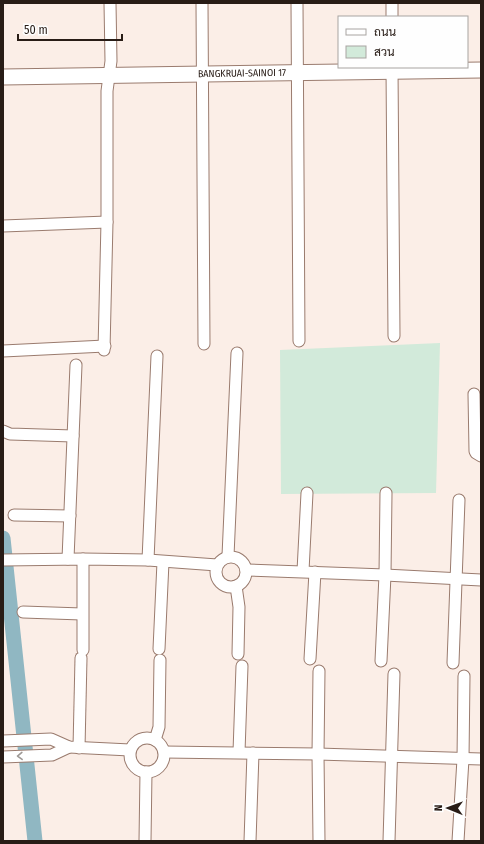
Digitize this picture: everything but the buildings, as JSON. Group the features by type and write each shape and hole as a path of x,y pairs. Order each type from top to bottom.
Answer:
{"street":[{"path":"3,351 105,348 107,91 111,61 110,3"},
{"path":"202,3 204,344"},
{"path":"297,3 299,341"},
{"path":"392,3 392,16"},
{"path":"392,69 394,336"},
{"name":"BANGKRUAI-SAINOI 17","path":"3,77 392,69 481,70"},
{"path":"3,226 107,222"},
{"path":"228,556 237,353"},
{"path":"148,560 157,356"},
{"path":"68,559 76,366"},
{"path":"474,394 475,450 476,454 481,456"},
{"path":"3,431 10,434 73,436"},
{"path":"303,571 307,493"},
{"path":"381,661 385,574 386,493"},
{"path":"453,663 459,500"},
{"path":"14,515 70,516"},
{"path":"228,556 233,556 242,561 246,574 242,582 236,586 226,586 217,580 215,570 217,565 228,556"},
{"path":"74,748 82,654 83,559"},
{"path":"7,560 148,560 217,565"},
{"path":"155,740 159,727 159,654 163,562"},
{"path":"246,570 385,574 481,580"},
{"path":"310,659 314,572"},
{"path":"236,586 239,607 238,654"},
{"path":"24,612 82,614"},
{"path":"239,752 242,666"},
{"path":"319,841 318,754 320,672"},
{"path":"389,841 394,674"},
{"path":"458,841 464,676"},
{"path":"150,738 159,743 164,752 164,757 160,766 151,771 141,771 133,765 130,750 140,739 150,738"},
{"path":"3,741 34,739 51,740 74,748 130,750"},
{"path":"3,757 37,756 52,754 74,748"},
{"path":"164,752 239,752 481,759"},
{"path":"250,841 253,753"},
{"path":"145,841 146,772"}],"green space":[{"path":"440,343 436,493 281,494 280,350"}],"waterway":[{"path":"3,538 35,841"}]}
